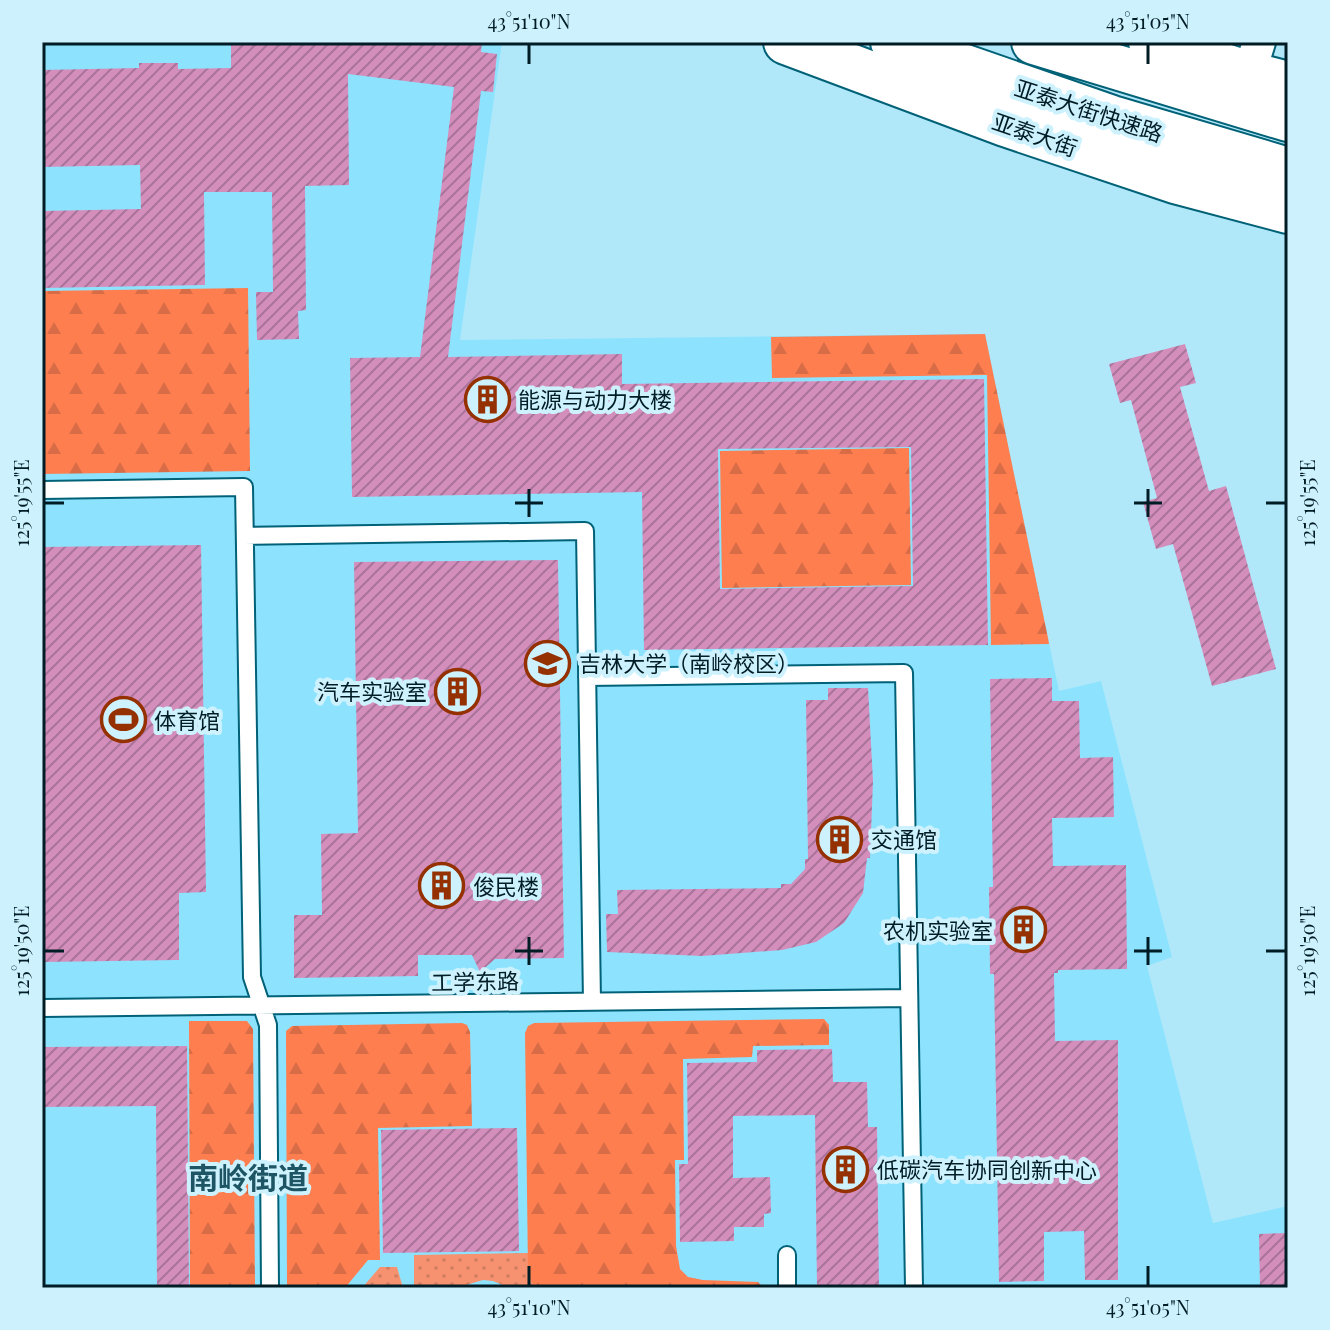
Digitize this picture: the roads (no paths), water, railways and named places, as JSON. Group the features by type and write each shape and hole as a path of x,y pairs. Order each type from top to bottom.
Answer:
{"main road":[{"name":"亚泰大街","path":"786,42 1005,124 1175,181 1288,211"},
{"name":"亚泰大街快速路","path":"893,42 1009,85 1288,170"},
{"path":"1034,42 1288,119"},
{"path":"1151,42 1266,67"}],"lane":[{"path":"42,490 244,487 252,977 268,1025 270,1288"},
{"path":"245,536 585,531 592,1002"},
{"path":"587,677 904,673 914,1288"},
{"name":"工学东路","path":"42,1008 909,998"},
{"path":"787,1255 787,1288"}],"place":[{"name":"能源与动力大楼","path":"487,399"},
{"name":"吉林大学（南岭校区）","path":"548,663"},
{"name":"汽车实验室","path":"458,691"},
{"name":"体育馆","path":"123,720"},
{"name":"交通馆","path":"840,839"},
{"name":"俊民楼","path":"442,886"},
{"name":"农机实验室","path":"1024,930"},
{"name":"低碳汽车协同创新中心","path":"846,1169"}],"district":[{"name":"南岭街道","path":"248,1177"}]}
